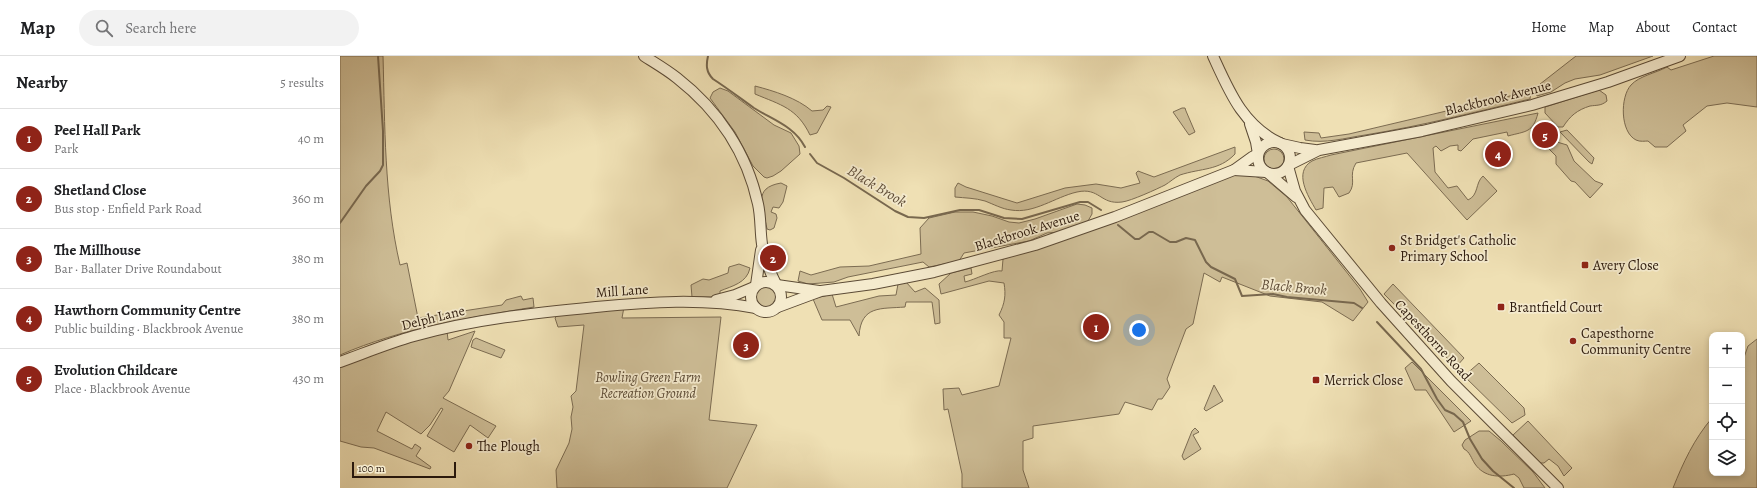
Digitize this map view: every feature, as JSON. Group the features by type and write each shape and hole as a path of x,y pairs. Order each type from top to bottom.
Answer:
{"street":[{"path":"644,56 676,77 699,96 732,138 742,158 753,186 759,212 762,244 770,271 780,289 782,298 778,307 769,312 760,311 751,300 751,295 755,286 762,244"},
{"path":"1212,56 1254,133 1259,164 1267,172 1277,174 1282,172 1288,166 1290,153 1281,143 1262,134 1248,121"},
{"name":"Blackbrook Avenue","path":"1288,166 1308,154 1319,150 1422,132 1543,102 1608,82 1680,56"},
{"path":"1258,154 1267,143 1281,143"},
{"name":"Blackbrook Avenue","path":"1281,143 1300,148 1319,150"},
{"name":"Blackbrook Avenue","path":"778,307 821,291 873,284 934,272 1035,245 1115,217 1234,170 1258,154"},
{"name":"Capesthorne Road","path":"1288,166 1291,182 1299,200 1316,225 1381,303 1452,381 1558,488"},
{"name":"Blackbrook Avenue","path":"1234,170 1267,172"},
{"name":"Capesthorne Road","path":"1267,172 1299,200"},
{"path":"755,286 759,283 768,281 777,285"},
{"name":"Blackbrook Avenue","path":"777,285 821,291"},
{"name":"Mill Lane","path":"710,301 735,295 755,286"},
{"name":"Mill Lane","path":"535,313 642,303 710,301 756,308"},
{"name":"Delph Lane","path":"340,362 414,336 468,323 535,313"}],"green space":[{"path":"340,56 383,56 386,161 391,213 400,265 407,263 418,318 502,305 506,300 521,296 523,300 533,298 534,307 460,320 411,331 340,355"},
{"path":"1576,56 1653,56 1600,75 1575,79 1565,83 1551,92 1537,96 1535,88"},
{"path":"1714,56 1757,56 1757,107 1727,103 1707,106 1683,125 1686,131 1667,147 1655,147 1648,141 1638,141 1631,136 1624,122 1623,114 1627,90 1634,82 1667,67 1671,70"},
{"path":"755,86 799,102 812,111 823,110 827,106 831,107 817,133 810,135 800,119 794,113 787,108 755,94"},
{"path":"720,88 728,91 774,125 791,133 799,146 800,154 781,171 773,176 767,178 764,177 753,166 735,132 710,98 713,92"},
{"path":"1599,90 1606,95 1607,101 1601,105 1581,109 1568,120 1563,127 1558,127 1545,113 1545,107"},
{"path":"1531,91 1530,99 1428,123 1335,140 1305,140 1304,132 1319,133 1321,138 1349,134"},
{"path":"1185,108 1195,132 1189,135 1173,112"},
{"path":"1538,113 1534,124 1531,128 1524,132 1508,136 1507,132 1473,139 1461,151 1458,150 1458,145 1450,146 1441,151 1436,146 1433,148 1435,172 1448,188 1457,186 1468,200 1474,195 1483,176 1497,191 1467,220 1407,153 1356,163 1353,172 1352,186 1349,193 1339,197 1333,187 1324,188 1323,208 1316,210 1306,191 1303,171 1312,161 1319,158"},
{"path":"1567,130 1594,158 1592,164 1560,132"},
{"path":"1557,142 1567,145 1574,161 1595,181 1603,184 1590,198 1575,182 1571,181 1556,164 1556,156 1549,149"},
{"path":"1235,147 1235,154 1223,163 1180,175 1165,185 1122,202 1109,201 1096,194 1085,191 1069,194 1028,210 1020,211 1004,209 981,200 955,197 955,188 958,183 966,187 1017,203 1065,188 1096,184 1121,188 1140,183 1136,173 1138,171 1154,177"},
{"path":"1274,149 1281,152 1284,159 1281,166 1274,169 1267,166 1264,159 1267,152"},
{"path":"1249,174 1268,181 1287,197 1360,289 1368,302 1353,321 1322,302 1270,296 1222,277 1220,282 1204,273 1193,324 1186,329 1167,379 1170,387 1162,399 1158,399 1152,410 1125,402 1119,414 1033,426 1033,438 1023,441 1023,470 1029,488 962,488 962,474 948,409 944,410 943,389 959,388 962,395 999,386 1011,338 1004,338 1004,322 999,315 1003,307 1005,291 1004,283 989,281 941,294 939,284 951,273 971,268 972,274 964,276 965,282 1002,271 1003,259 1090,230 1232,175"},
{"path":"781,183 787,186 783,202 779,208 773,207 771,212 776,214 777,218 774,228 770,230 767,229 763,213 763,194 766,189 772,185"},
{"path":"1077,204 1092,208 1092,214 1088,221 1060,232 1047,233 1029,241 964,253 959,261 929,267 923,262 848,277 834,282 808,284 798,281 800,271 811,275 840,267 869,266 921,254 920,228 929,218 955,212 973,212 992,216 1009,222 1019,223"},
{"path":"739,264 750,268 746,277 742,281 720,291 720,297 692,297 691,285 703,279 709,280 728,273 729,267"},
{"path":"906,282 915,292 925,288 939,300 940,323 935,324 932,302 906,302 905,307 880,309 868,314 861,326 859,336 850,320 822,320 813,299 832,294 836,307 879,296 896,295 898,284"},
{"path":"1393,284 1464,358 1456,367 1384,294"},
{"path":"766,286 774,289 777,297 774,305 766,308 758,305 755,297 758,289"},
{"name":"Bowling Green Farm Recreation Ground","path":"624,307 622,318 721,317 709,420 757,425 727,488 557,488 556,470 569,443 572,429 571,417 573,407 571,396 576,391 584,325 558,327 555,318 560,313"},
{"path":"447,331 448,340 475,331 449,391 443,398 496,426 488,438 470,425 454,452 427,436 443,409 441,408 430,425 421,434 386,412 377,431 412,449 415,444 421,448 416,456 431,467 430,469 374,448 361,447 340,441 340,366 384,348"},
{"path":"476,338 505,350 501,358 471,347 473,340"},
{"path":"1757,339 1757,488 1673,488 1690,452 1709,422 1709,476 1745,476 1745,354 1748,346"},
{"path":"1412,362 1471,421 1454,432 1426,390 1415,390 1405,368"},
{"path":"1479,363 1524,408 1525,415 1512,423 1464,376"},
{"path":"1214,385 1223,401 1206,411 1204,409"},
{"path":"1528,421 1572,468 1564,476 1558,466 1549,459 1544,463 1540,463 1513,435"},
{"path":"1195,428 1199,432 1193,435 1201,449 1184,460 1182,456 1192,431"},
{"path":"1479,431 1489,431 1501,441 1533,472 1545,488 1524,488 1519,478 1514,474 1497,476 1483,472 1475,464 1469,453 1462,445 1465,440"}],"waterway":[{"path":"340,223 383,165 383,131 378,56"},
{"name":"Black Brook","path":"708,56 707,68 713,79 754,108 789,129 805,147"},
{"name":"Black Brook","path":"810,154 817,163 844,178 895,211 908,217 924,218 960,210 979,210 1004,218 1022,219 1080,202 1088,202 1101,210"},
{"name":"Black Brook","path":"1118,225 1135,239 1139,239 1149,232 1153,232 1170,242 1176,242 1186,238 1195,240 1206,262 1211,267 1235,279 1242,296 1273,294 1287,297 1354,303 1362,308"},
{"name":"Black Brook","path":"1377,322 1421,369 1437,399 1445,410 1454,414 1463,422 1470,439 1482,459 1493,471 1514,488"}],"place":[{"name":"Evolution Childcare","path":"1545,135"},
{"name":"Hawthorn Community Centre","path":"1498,154"},
{"name":"St Bridget's Catholic Primary School","path":"1392,248"},
{"name":"Shetland Close","path":"773,258"},
{"name":"Avery Close","path":"1585,265"},
{"name":"Brantfield Court","path":"1501,307"},
{"name":"Peel Hall Park","path":"1096,327"},
{"name":"Capesthorne Community Centre","path":"1573,341"},
{"name":"The Millhouse","path":"746,345"},
{"name":"Merrick Close","path":"1316,380"},
{"name":"The Plough","path":"469,446"}]}
